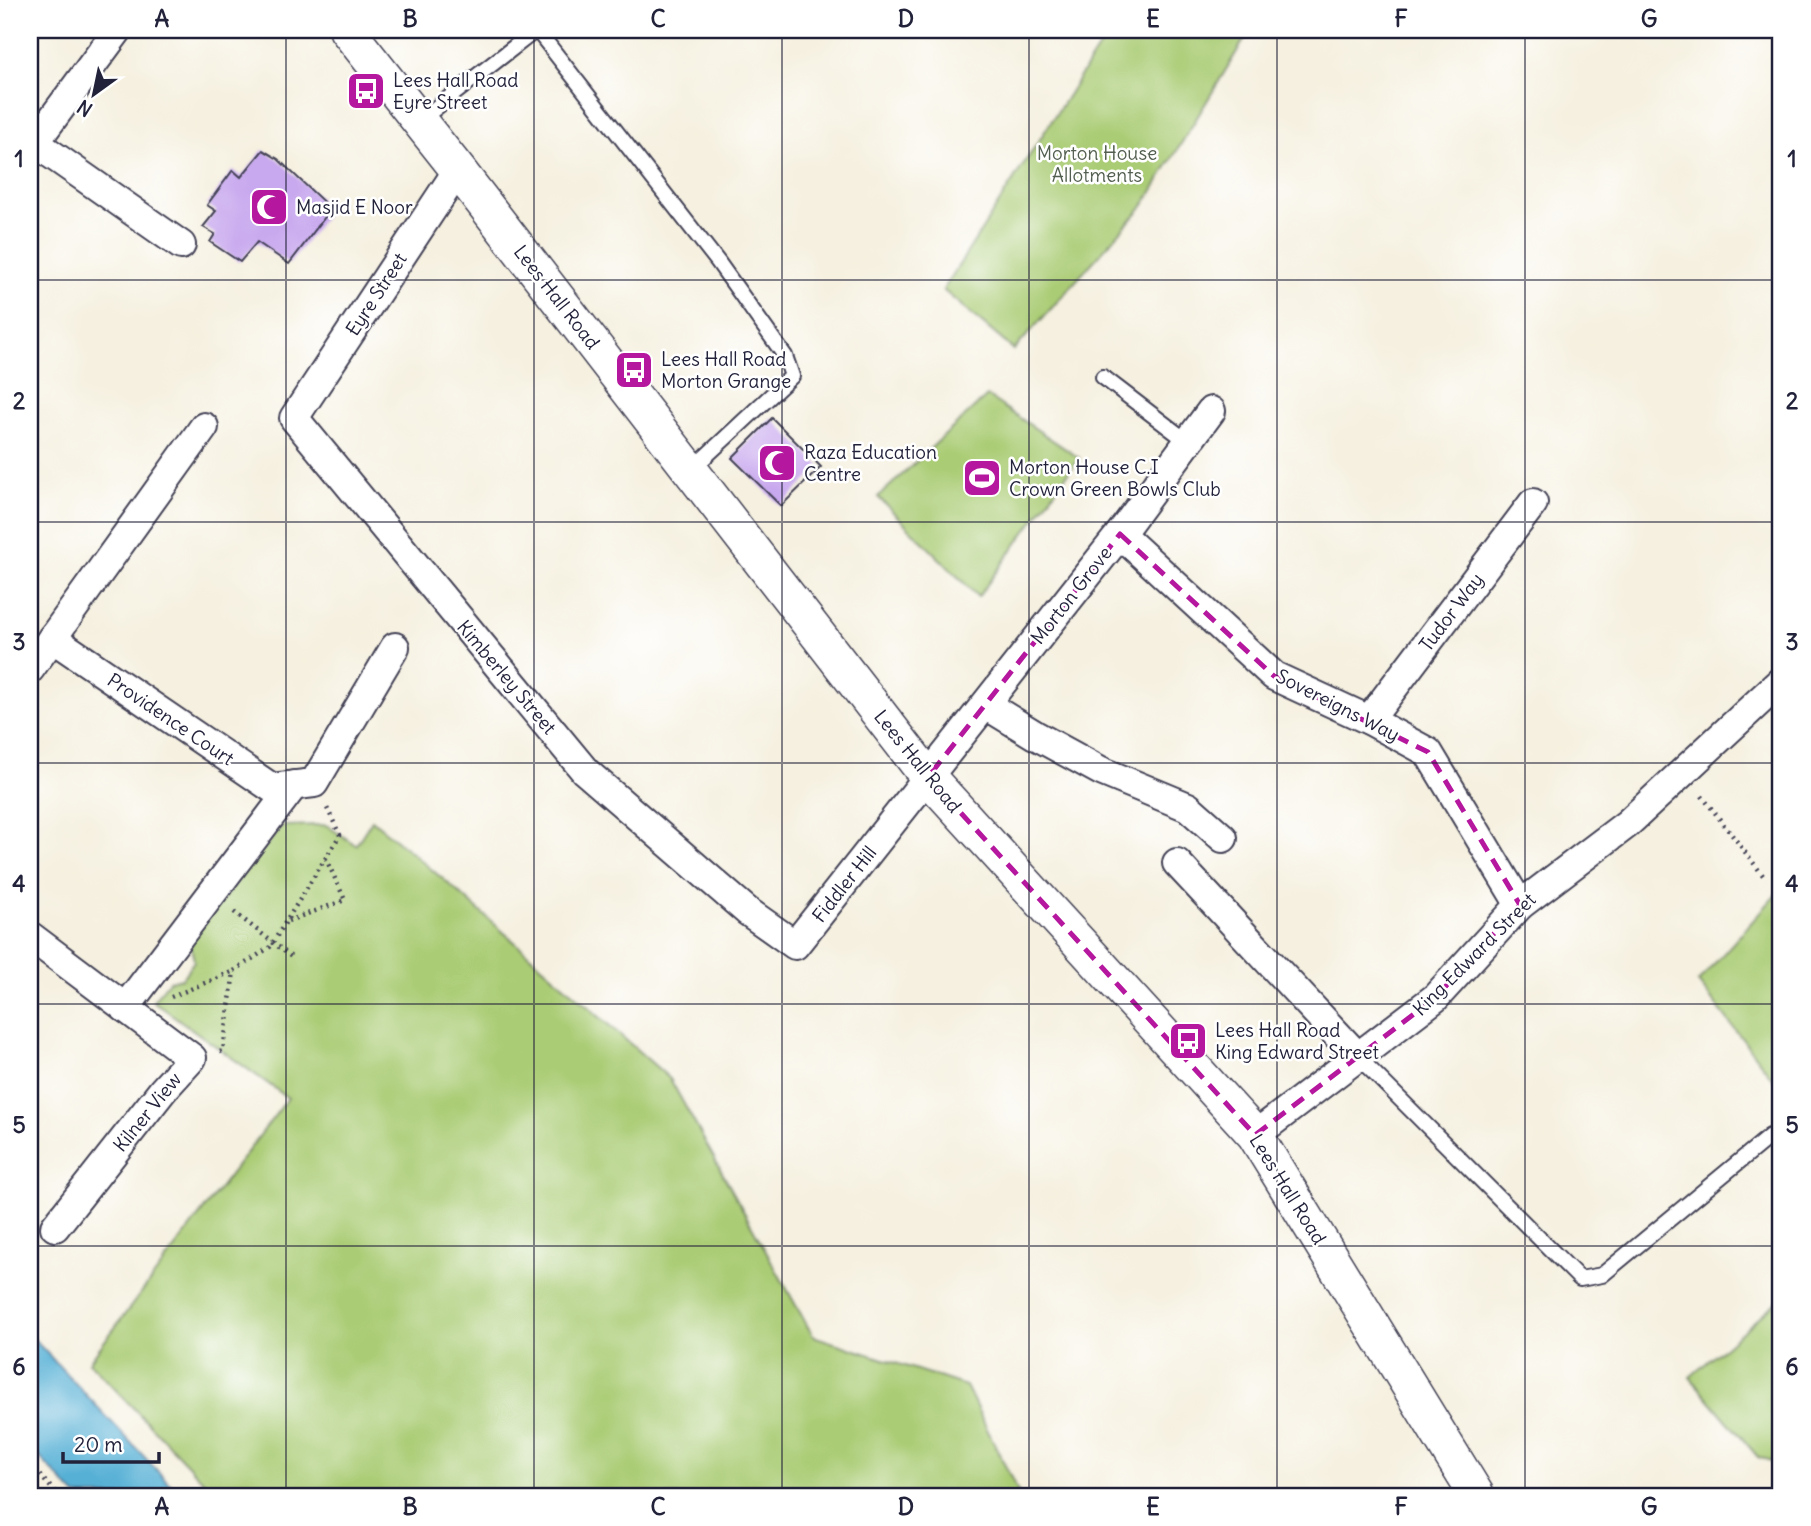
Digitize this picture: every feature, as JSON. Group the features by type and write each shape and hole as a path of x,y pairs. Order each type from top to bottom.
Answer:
{"street":[{"path":"118,30 32,145 181,245"},
{"name":"Lees Hall Road","path":"347,30 928,777 1255,1135 1478,1496"},
{"name":"Eyre Street","path":"295,418 458,170"},
{"name":"Morton Grove","path":"928,777 1120,534 1211,411"},
{"name":"Kimberley Street","path":"295,418 585,771 747,911"},
{"path":"30,669 204,427"},
{"name":"Tudor Way","path":"1369,720 1533,503"},
{"name":"Sovereigns Way","path":"1120,534 1275,676 1369,720 1427,752 1520,905"},
{"name":"Providence Court","path":"52,638 272,788 294,785"},
{"path":"132,1013 294,785 314,783 395,647"},
{"name":"King Edward Street","path":"1255,1135 1435,999 1520,905 1627,824 1781,681"},
{"path":"985,705 1035,736 1101,771 1188,807 1223,838"},
{"name":"Fiddler Hill","path":"747,911 795,945 928,777"},
{"path":"1177,863 1358,1057"},
{"name":"Kilner View","path":"30,936 192,1059 163,1090 55,1227"}],"lane":[{"path":"419,121 536,30 718,262 785,356 792,376 691,470"},
{"path":"1103,377 1188,442"},
{"path":"1358,1057 1580,1279 1602,1275 1770,1136"}],"path":[{"path":"1684,772 1766,878"},
{"path":"132,1013 234,971 271,947 340,835"},
{"path":"286,921 345,900 326,858"},
{"path":"228,907 294,959"},
{"path":"192,1059 223,1051 234,971"},
{"path":"30,1465 59,1496"}],"highlighted area":[{"path":"1120,534 1274,676 1428,752 1520,905 1435,998 1255,1135 928,777"}],"green space":[{"name":"Morton House Allotments","path":"1110,30 1250,30 1144,205 1014,350 943,290"},
{"name":"Morton House C.I Crown Green Bowls Club","path":"987,396 1079,458 978,597 878,497"},
{"path":"372,820 449,884 670,1079 813,1336 966,1386 1020,1496 218,1496 89,1362 288,1098 153,1001 169,981 182,978 194,961 190,940 282,826 326,825 356,845"},
{"path":"1781,889 1781,1089 1698,982"},
{"path":"1781,1298 1781,1434 1775,1462 1758,1457 1690,1377"}],"water":[{"path":"30,1335 181,1496 76,1496 30,1447"}],"building":[{"name":"Masjid E Noor","path":"263,150 278,159 331,209 289,264 257,242 240,262 210,242 215,234 203,227 216,211 207,205 233,170 241,177"},
{"name":"Raza Education Centre","path":"772,418 821,467 781,506 732,458"}],"place":[{"name":"Lees Hall Road Eyre Street","path":"366,91"},
{"name":"Masjid E Noor","path":"269,207"},
{"name":"Lees Hall Road Morton Grange","path":"634,370"},
{"name":"Raza Education Centre","path":"777,463"},
{"name":"Morton House C.I Crown Green Bowls Club","path":"982,478"},
{"name":"Lees Hall Road King Edward Street","path":"1188,1041"}]}
